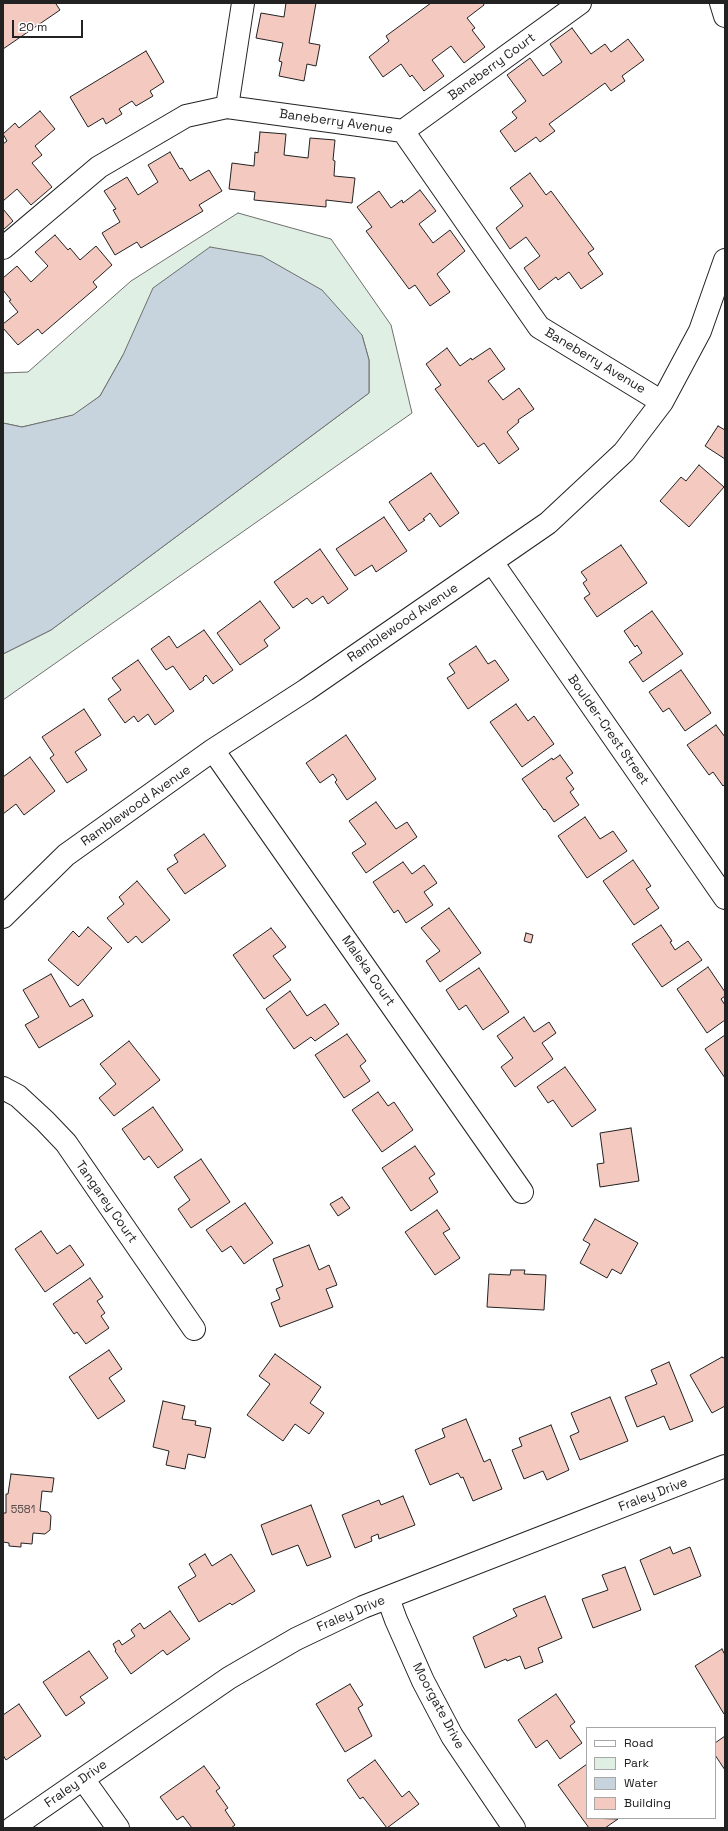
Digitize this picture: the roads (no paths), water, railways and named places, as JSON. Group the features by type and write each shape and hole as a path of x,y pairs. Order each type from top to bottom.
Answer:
{"street":[{"path":"227,107 243,3"},
{"name":"Baneberry Court","path":"403,131 580,3"},
{"path":"721,3 725,16"},
{"name":"Baneberry Avenue","path":"3,248 99,167 186,116 227,107 403,131 539,327 662,402"},
{"name":"Ramblewood Avenue","path":"3,917 66,855 214,750 306,690 548,523 618,458 662,402 700,331 725,260"},
{"name":"Boulder-Crest Street","path":"492,562 725,898"},
{"name":"Maleka Court","path":"214,750 522,1192"},
{"name":"Tangarey Court","path":"3,1088 18,1096 45,1121 66,1144 194,1329"},
{"name":"Fraley Drive","path":"12,1828 229,1678 296,1639 363,1607 723,1474"},
{"name":"Moorgate Drive","path":"388,1598 423,1681 452,1736 514,1828"},
{"path":"83,1779 118,1828"}],"water":[{"path":"210,247 262,256 322,290 362,335 369,360 369,393 51,630 3,654 3,423 22,427 73,415 100,396 123,355 153,288"}]}
